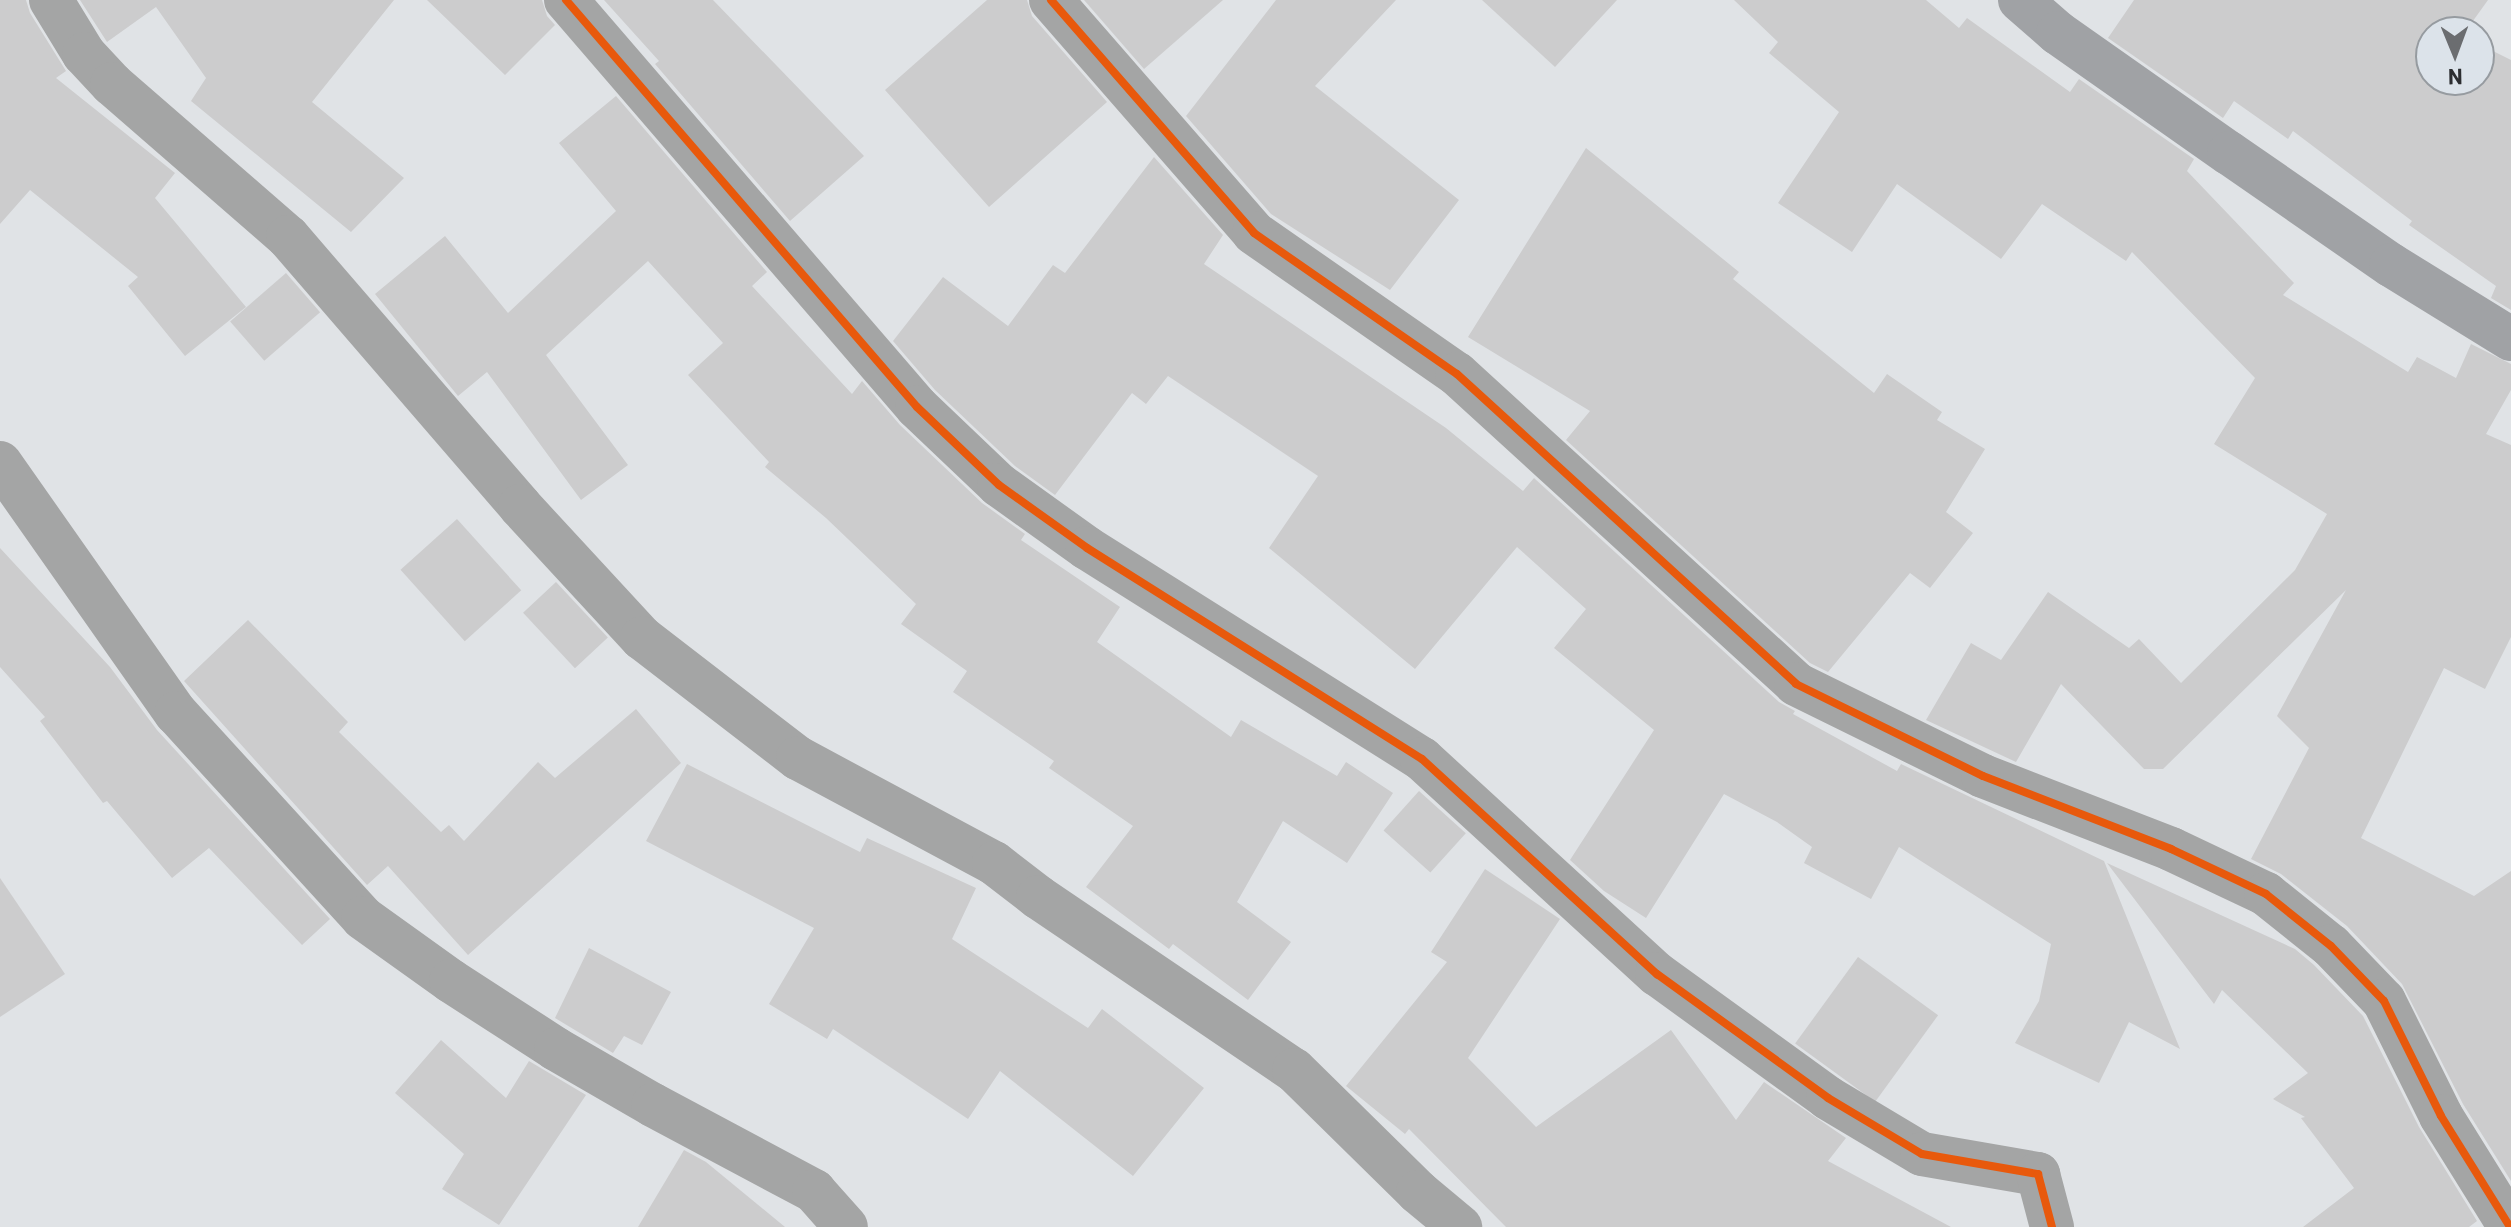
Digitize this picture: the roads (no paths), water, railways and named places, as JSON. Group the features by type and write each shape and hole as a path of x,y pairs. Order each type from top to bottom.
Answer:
{"highway":[{"path":"2020,0 2058,33 2341,230 2511,339"}],"street":[{"path":"51,0 84,54 112,84 288,237 520,506 642,638 798,758 994,863 1038,897 1294,1070 1418,1192 1460,1227"},
{"path":"566,0 917,407 999,485 1087,548 1422,759 1657,974 1828,1098 1922,1154 2038,1174 2052,1227"},
{"path":"1051,0 1254,233 1457,374 1796,684 1983,776 2171,849 2266,894 2331,946 2384,1001 2441,1116 2510,1227"},
{"path":"0,463 176,713 363,918 451,981 556,1049 814,1191 846,1227"}]}
